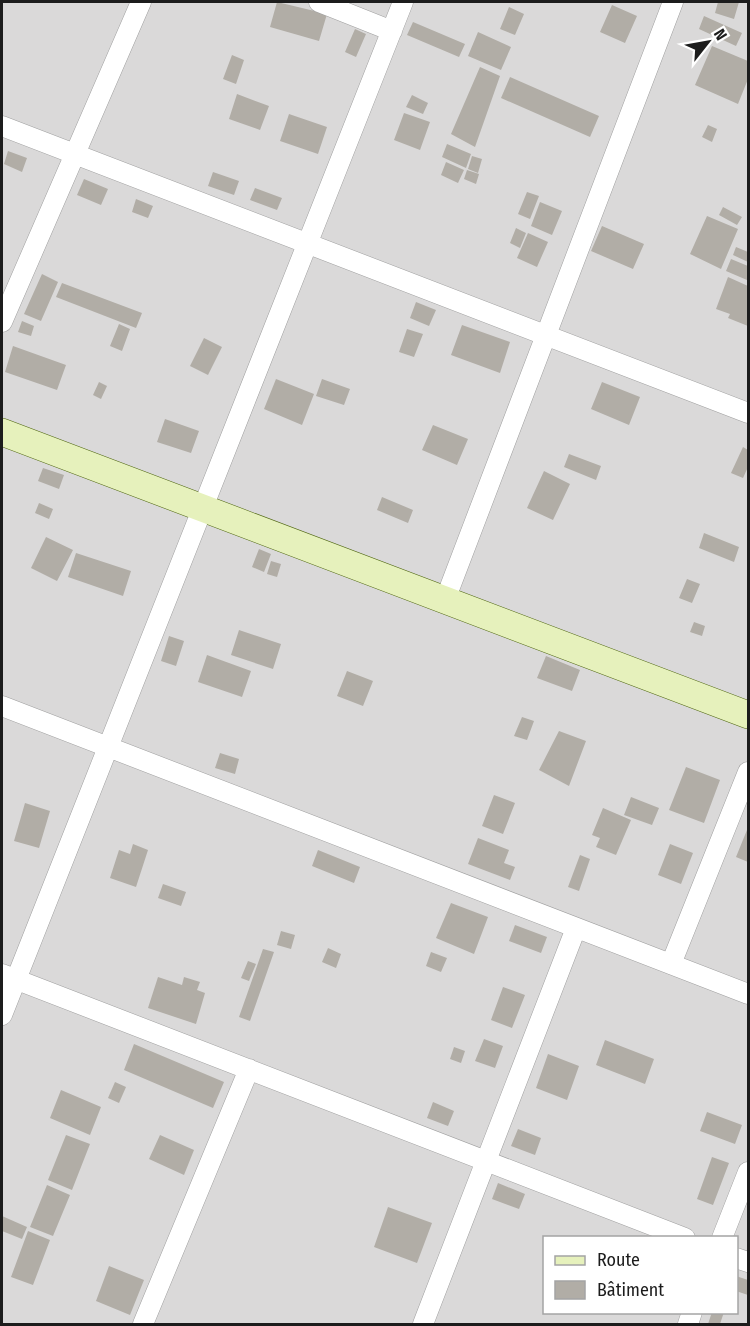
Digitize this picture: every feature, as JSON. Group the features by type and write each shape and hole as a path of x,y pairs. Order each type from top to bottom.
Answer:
{"main road":[{"path":"2,432 748,715"}],"street":[{"path":"2,322 141,2"},
{"path":"319,2 392,30"},
{"path":"2,1015 9,977 108,747 404,2"},
{"path":"445,600 673,2"},
{"path":"2,126 748,411"},
{"path":"2,706 748,994"},
{"path":"670,964 748,772"},
{"path":"423,1324 576,928"},
{"path":"9,977 679,1236"},
{"path":"143,1324 249,1069"},
{"path":"723,1236 748,1172"}],"shaded area":[{"path":"2,2 748,2 748,1324 2,1324"}],"building":[{"path":"277,2 327,14 319,41 270,27"},
{"path":"718,2 739,2 734,19 715,13"},
{"path":"612,5 637,16 625,43 600,32"},
{"path":"509,7 524,14 515,35 500,29"},
{"path":"704,16 742,33 736,46 699,29"},
{"path":"413,22 465,44 459,57 407,35"},
{"path":"355,29 366,34 356,57 345,52"},
{"path":"478,32 511,47 501,70 468,56"},
{"path":"712,46 748,61 748,79 738,104 695,85"},
{"path":"232,55 244,60 236,84 223,79"},
{"path":"480,67 500,76 475,147 451,134"},
{"path":"510,77 599,116 590,137 501,98"},
{"path":"237,94 269,106 260,130 229,119"},
{"path":"412,95 428,103 423,114 406,107"},
{"path":"404,113 430,122 420,150 394,140"},
{"path":"289,114 327,127 318,154 280,141"},
{"path":"708,125 717,129 712,142 702,137"},
{"path":"447,144 471,154 466,168 442,157"},
{"path":"8,151 27,158 22,172 4,164"},
{"path":"472,156 482,159 478,173 468,169"},
{"path":"446,162 464,170 458,183 441,175"},
{"path":"467,170 479,174 476,184 464,179"},
{"path":"213,172 239,181 234,195 208,186"},
{"path":"84,179 108,189 101,205 77,195"},
{"path":"255,188 282,198 277,210 250,200"},
{"path":"527,192 539,196 530,219 518,214"},
{"path":"136,199 153,206 148,218 132,212"},
{"path":"540,202 562,211 552,235 531,226"},
{"path":"723,207 742,217 737,225 719,215"},
{"path":"707,216 738,229 721,269 690,254"},
{"path":"602,226 644,244 633,269 591,251"},
{"path":"516,228 526,233 520,248 510,243"},
{"path":"528,233 548,242 537,267 517,258"},
{"path":"736,247 748,252 748,262 733,255"},
{"path":"731,259 748,266 747,280 726,271"},
{"path":"42,274 58,282 41,321 24,314"},
{"path":"728,277 748,286 748,326 728,318 730,314 716,309"},
{"path":"62,283 142,313 136,328 56,297"},
{"path":"416,302 436,310 429,326 410,318"},
{"path":"22,321 34,326 31,336 18,332"},
{"path":"119,324 130,329 122,351 110,346"},
{"path":"462,325 510,342 500,373 451,355"},
{"path":"407,329 423,334 414,357 399,352"},
{"path":"204,338 222,347 208,375 190,366"},
{"path":"13,346 66,365 57,390 5,372"},
{"path":"276,379 314,394 302,425 264,409"},
{"path":"322,379 350,389 344,405 316,396"},
{"path":"99,382 107,386 101,399 93,395"},
{"path":"602,382 640,397 629,425 591,409"},
{"path":"165,419 199,431 191,453 157,442"},
{"path":"433,425 468,439 457,465 422,450"},
{"path":"743,447 748,450 748,467 743,478 731,473"},
{"path":"569,454 601,466 596,480 564,467"},
{"path":"43,468 64,475 59,489 38,481"},
{"path":"544,471 570,484 553,520 527,508"},
{"path":"382,497 413,510 408,523 377,510"},
{"path":"39,503 53,509 49,519 35,513"},
{"path":"704,533 739,547 734,562 699,548"},
{"path":"46,537 73,550 57,581 31,568"},
{"path":"259,549 271,554 264,572 252,567"},
{"path":"76,553 131,571 123,596 68,577"},
{"path":"271,561 281,564 277,577 267,574"},
{"path":"687,579 700,584 692,603 679,598"},
{"path":"694,622 705,626 702,636 690,632"},
{"path":"239,630 281,644 273,669 231,655"},
{"path":"169,636 184,641 176,666 161,661"},
{"path":"207,655 251,671 242,697 198,682"},
{"path":"546,656 580,670 572,691 537,678"},
{"path":"347,671 373,681 363,706 337,696"},
{"path":"522,717 534,721 527,740 514,736"},
{"path":"559,731 586,741 569,786 539,770"},
{"path":"220,753 239,759 235,774 215,768"},
{"path":"686,767 720,780 704,823 669,810"},
{"path":"494,795 515,803 503,834 482,826"},
{"path":"631,797 659,808 652,825 624,815"},
{"path":"25,803 50,811 39,848 14,841"},
{"path":"603,808 631,820 616,855 596,847 600,838 592,835"},
{"path":"748,831 748,862 736,857"},
{"path":"478,838 509,850 504,863 515,867 510,880 468,864"},
{"path":"133,844 148,850 136,887 110,878 119,850 130,854"},
{"path":"670,844 693,853 681,884 658,875"},
{"path":"318,850 360,867 354,883 312,866"},
{"path":"580,855 590,859 579,891 568,887"},
{"path":"163,884 186,892 181,906 158,898"},
{"path":"451,903 488,917 474,954 436,938"},
{"path":"515,925 547,937 541,953 509,941"},
{"path":"281,931 295,935 291,949 277,945"},
{"path":"328,948 341,954 336,968 322,962"},
{"path":"263,949 274,952 250,1021 239,1017"},
{"path":"431,952 447,958 441,972 426,966"},
{"path":"248,961 256,964 249,981 241,978"},
{"path":"158,977 182,985 184,977 200,982 197,990 205,993 196,1024 148,1008"},
{"path":"503,987 525,995 512,1028 491,1020"},
{"path":"484,1039 503,1046 495,1068 475,1061"},
{"path":"605,1040 654,1059 645,1084 596,1065"},
{"path":"134,1044 224,1082 213,1108 124,1070"},
{"path":"454,1047 465,1051 461,1063 450,1059"},
{"path":"548,1054 579,1066 567,1100 536,1088"},
{"path":"115,1082 126,1087 119,1103 108,1098"},
{"path":"61,1090 101,1107 90,1135 50,1118"},
{"path":"433,1102 454,1111 448,1126 427,1118"},
{"path":"707,1112 742,1125 735,1144 700,1131"},
{"path":"518,1129 541,1138 535,1155 511,1146"},
{"path":"66,1135 90,1144 72,1190 48,1180"},
{"path":"160,1135 194,1150 184,1175 149,1159"},
{"path":"712,1157 729,1163 713,1205 697,1199"},
{"path":"498,1183 525,1194 519,1209 492,1199"},
{"path":"47,1185 70,1195 53,1236 30,1227"},
{"path":"388,1207 432,1223 417,1263 374,1247"},
{"path":"2,1216 27,1227 22,1239 2,1231"},
{"path":"28,1231 50,1240 33,1285 11,1277"},
{"path":"109,1266 144,1280 130,1315 96,1301"},
{"path":"738,1277 748,1280 748,1295 738,1292"},
{"path":"711,1314 723,1314 720,1324 708,1324"}]}
